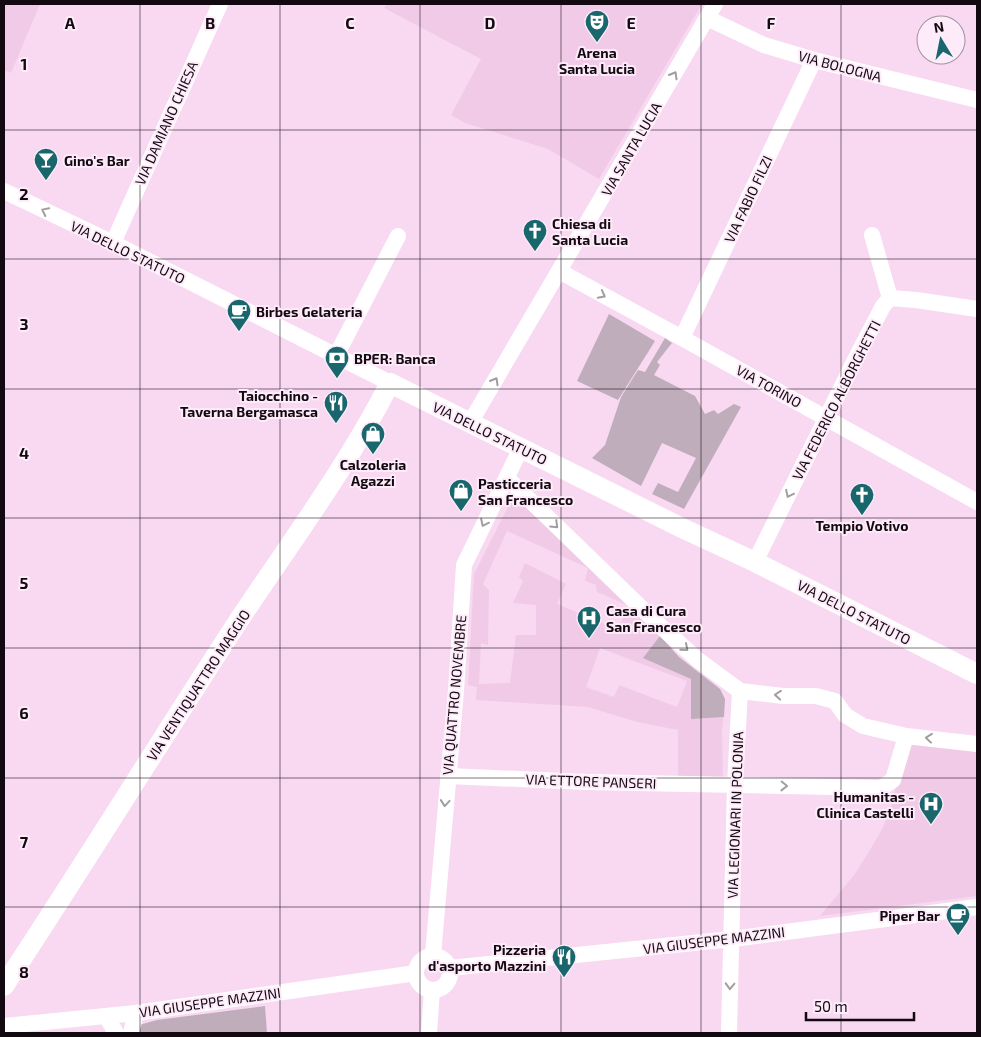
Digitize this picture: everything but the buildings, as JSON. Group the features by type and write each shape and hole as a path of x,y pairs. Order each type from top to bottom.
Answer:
{"street":[{"name":"VIA DAMIANO CHIESA","path":"113,243 220,4"},
{"name":"VIA SANTA LUCIA","path":"470,423 715,4"},
{"name":"VIA BOLOGNA","path":"707,18 764,45 814,60 977,100"},
{"name":"VIA FABIO FILZI","path":"682,338 814,60"},
{"name":"VIA DELLO STATUTO","path":"4,191 113,243 682,528 756,562 977,674"},
{"path":"872,235 890,298 977,309"},
{"path":"336,356 398,236"},
{"name":"VIA TORINO","path":"559,271 977,502"},
{"name":"VIA FEDERICO ALBORGHETTI","path":"756,562 883,306 890,298"},
{"name":"VIA VENTIQUATTRO MAGGIO","path":"4,986 234,628 335,478 361,437 390,383"},
{"name":"VIA QUATTRO NOVEMBRE","path":"433,955 456,690 464,565 521,448"},
{"path":"507,478 658,624 698,660 740,691 783,696 816,696 835,701 845,715 863,726 906,736 977,744"},
{"name":"VIA LEGIONARI IN POLONIA","path":"729,1033 735,785 740,691"},
{"name":"VIA ETTORE PANSERI","path":"448,776 587,782 881,788 893,780 906,736"},
{"name":"VIA GIUSEPPE MAZZINI","path":"450,968 732,940 977,907"},
{"path":"433,955 448,962 450,968 451,977 446,985 440,989 426,989 421,985 416,973 420,961 433,955"},
{"name":"VIA GIUSEPPE MAZZINI","path":"4,1026 136,1013 416,973"},
{"path":"429,1033 432,990"},
{"path":"131,1033 136,1013"},
{"path":"106,1016 116,1033"}],"shaded area":[{"path":"4,4 40,4 11,73 4,70"},
{"path":"387,4 702,4 599,179 548,149 465,123 451,115 481,59 384,8"},
{"path":"609,314 655,341 618,400 577,381"},
{"path":"665,338 672,343 657,362 660,365 654,375 695,396 705,414 714,410 718,414 734,404 741,407 684,509 652,494 658,483 678,492 696,458 662,443 641,486 592,458 605,445 621,397 638,370 645,372"},
{"name":"Casa di Cura San Francesco","path":"515,493 633,607 679,657 720,689 725,699 722,731 723,781 678,780 678,730 637,722 588,707 476,700 477,687 468,685 474,574","holes":["507,531 588,568 585,581 596,585 597,592 629,606 617,629 557,604 566,584 525,563 519,577 523,581 513,603 536,605 536,635 516,635 510,683 479,684 481,643 488,645 489,590 483,584","600,648 687,681 677,707 619,685 614,697 586,687"]},
{"path":"660,636 679,657 720,689 725,699 724,717 691,719 691,679 643,658"},
{"name":"Humanitas - Clinica Castelli","path":"908,741 977,750 977,896 820,916 855,874 879,835 889,814"},
{"path":"265,1006 267,1033 137,1033 139,1025 157,1020"}],"place":[{"name":"Arena Santa Lucia","path":"597,43"},
{"name":"Gino's Bar","path":"46,181"},
{"name":"Chiesa di Santa Lucia","path":"535,252"},
{"name":"Birbes Gelateria","path":"239,332"},
{"name":"BPER: Banca","path":"337,379"},
{"name":"Taiocchino - Taverna Bergamasca","path":"336,424"},
{"name":"Calzoleria Agazzi","path":"373,455"},
{"name":"Pasticceria San Francesco","path":"461,512"},
{"name":"Tempio Votivo","path":"862,516"},
{"name":"Casa di Cura San Francesco","path":"589,639"},
{"name":"Humanitas - Clinica Castelli","path":"931,825"},
{"name":"Piper Bar","path":"958,936"},
{"name":"Pizzeria d'asporto Mazzini","path":"564,978"}]}
